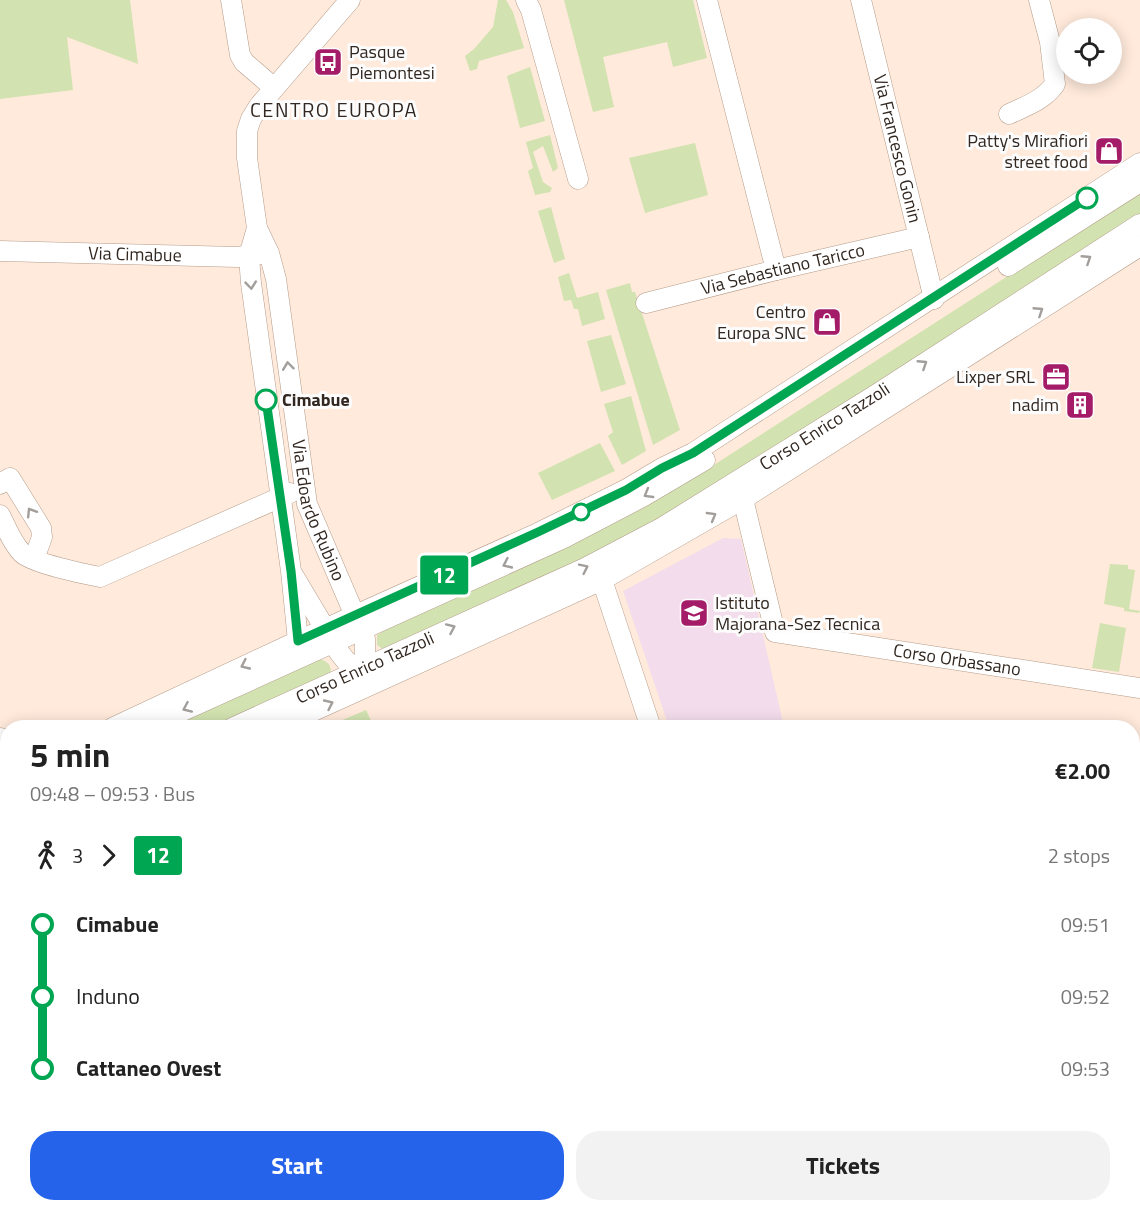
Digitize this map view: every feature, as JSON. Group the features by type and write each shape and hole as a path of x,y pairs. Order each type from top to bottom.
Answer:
{"street":[{"path":"231,0 240,55 244,62 273,87"},
{"name":"Via Edoardo Rubino","path":"291,571 346,661 360,670 366,647 359,622 307,504 303,487 276,279 270,253 257,228 247,158 248,131 251,119 259,106 350,0"},
{"path":"526,0 531,10 578,179"},
{"path":"707,0 776,270"},
{"name":"Via Francesco Gonin","path":"861,0 934,298"},
{"path":"1009,114 1036,101 1050,91 1055,84 1050,42 1039,0"},
{"name":"Corso Enrico Tazzoli","path":"161,720 359,622 440,577 606,500 693,453 1140,164"},
{"name":"Corso Enrico Tazzoli","path":"359,622 471,581 602,519 698,464 1140,182"},
{"name":"Corso Enrico Tazzoli","path":"250,720 585,568 688,512 1140,224"},
{"name":"Via Edoardo Rubino","path":"257,228 249,256 260,358 291,571 298,641"},
{"name":"Via Sebastiano Taricco","path":"646,303 919,237"},
{"name":"Corso Enrico Tazzoli","path":"294,720 602,580 743,499 1140,246"},
{"name":"Via Cimabue","path":"0,251 249,256 270,253"},
{"name":"Corso Enrico Tazzoli","path":"960,340 1004,333"},
{"path":"0,484 10,478 40,528 42,537 34,559"},
{"path":"0,515 22,553 34,559 100,577 303,487"},
{"name":"Corso Orbassano","path":"743,499 775,632 1140,688"},
{"name":"Corso Enrico Tazzoli","path":"659,547 688,512"},
{"path":"440,577 471,581"},
{"path":"602,580 648,720"},
{"path":"497,608 531,612"},
{"name":"Corso Enrico Tazzoli","path":"129,720 298,641 329,636"}],"shaded area":[{"name":"Istituto Majorana-Sez Tecnica","path":"723,538 741,539 782,720 667,720 623,591"}],"green space":[{"path":"0,0 130,0 138,64 67,37 73,90 0,99"},
{"path":"498,0 506,0 513,12 524,48 479,61 477,69 470,71 465,56 493,27"},
{"path":"564,0 693,0 707,58 673,67 667,42 603,57 614,107 593,112"},
{"path":"530,67 545,121 520,128 507,76"},
{"path":"550,135 558,168 553,172 543,146 533,152 543,182 552,188 550,192 535,195 528,171 533,168 526,142"},
{"path":"695,143 708,195 645,213 629,158"},
{"path":"1140,191 1140,217 653,526 385,651 377,645 377,635 387,629 703,472"},
{"path":"551,207 565,259 554,263 538,211"},
{"path":"569,273 577,298 598,292 605,319 582,326 578,309 574,309 571,300 564,301 558,277"},
{"path":"630,283 632,292 635,292 680,430 653,445 606,290"},
{"path":"611,335 626,384 601,392 587,341"},
{"path":"631,396 646,451 622,465 608,436 613,432 604,404"},
{"path":"600,443 615,471 552,500 538,473"},
{"path":"1110,564 1128,565 1128,569 1135,570 1129,609 1140,611 1139,613 1104,604"},
{"path":"1100,623 1126,628 1119,672 1092,668"},
{"path":"319,659 330,666 331,672 328,679 236,720 185,720"},
{"path":"366,710 371,720 342,720"}],"bus line":[{"name":"12","path":"266,400 291,571 298,641 538,532 626,490 662,468 693,453 1087,198"}],"place":[{"name":"Pasque Piemontesi","path":"328,62"},
{"name":"Patty's Mirafiori street food","path":"1109,151"},
{"name":"Centro Europa SNC","path":"827,322"},
{"name":"Lixper SRL","path":"1056,377"},
{"name":"Cimabue","path":"266,400"},
{"name":"nadim","path":"1080,405"},
{"name":"Istituto Majorana-Sez Tecnica","path":"694,613"}],"district":[{"name":"CENTRO EUROPA","path":"334,110"}]}
